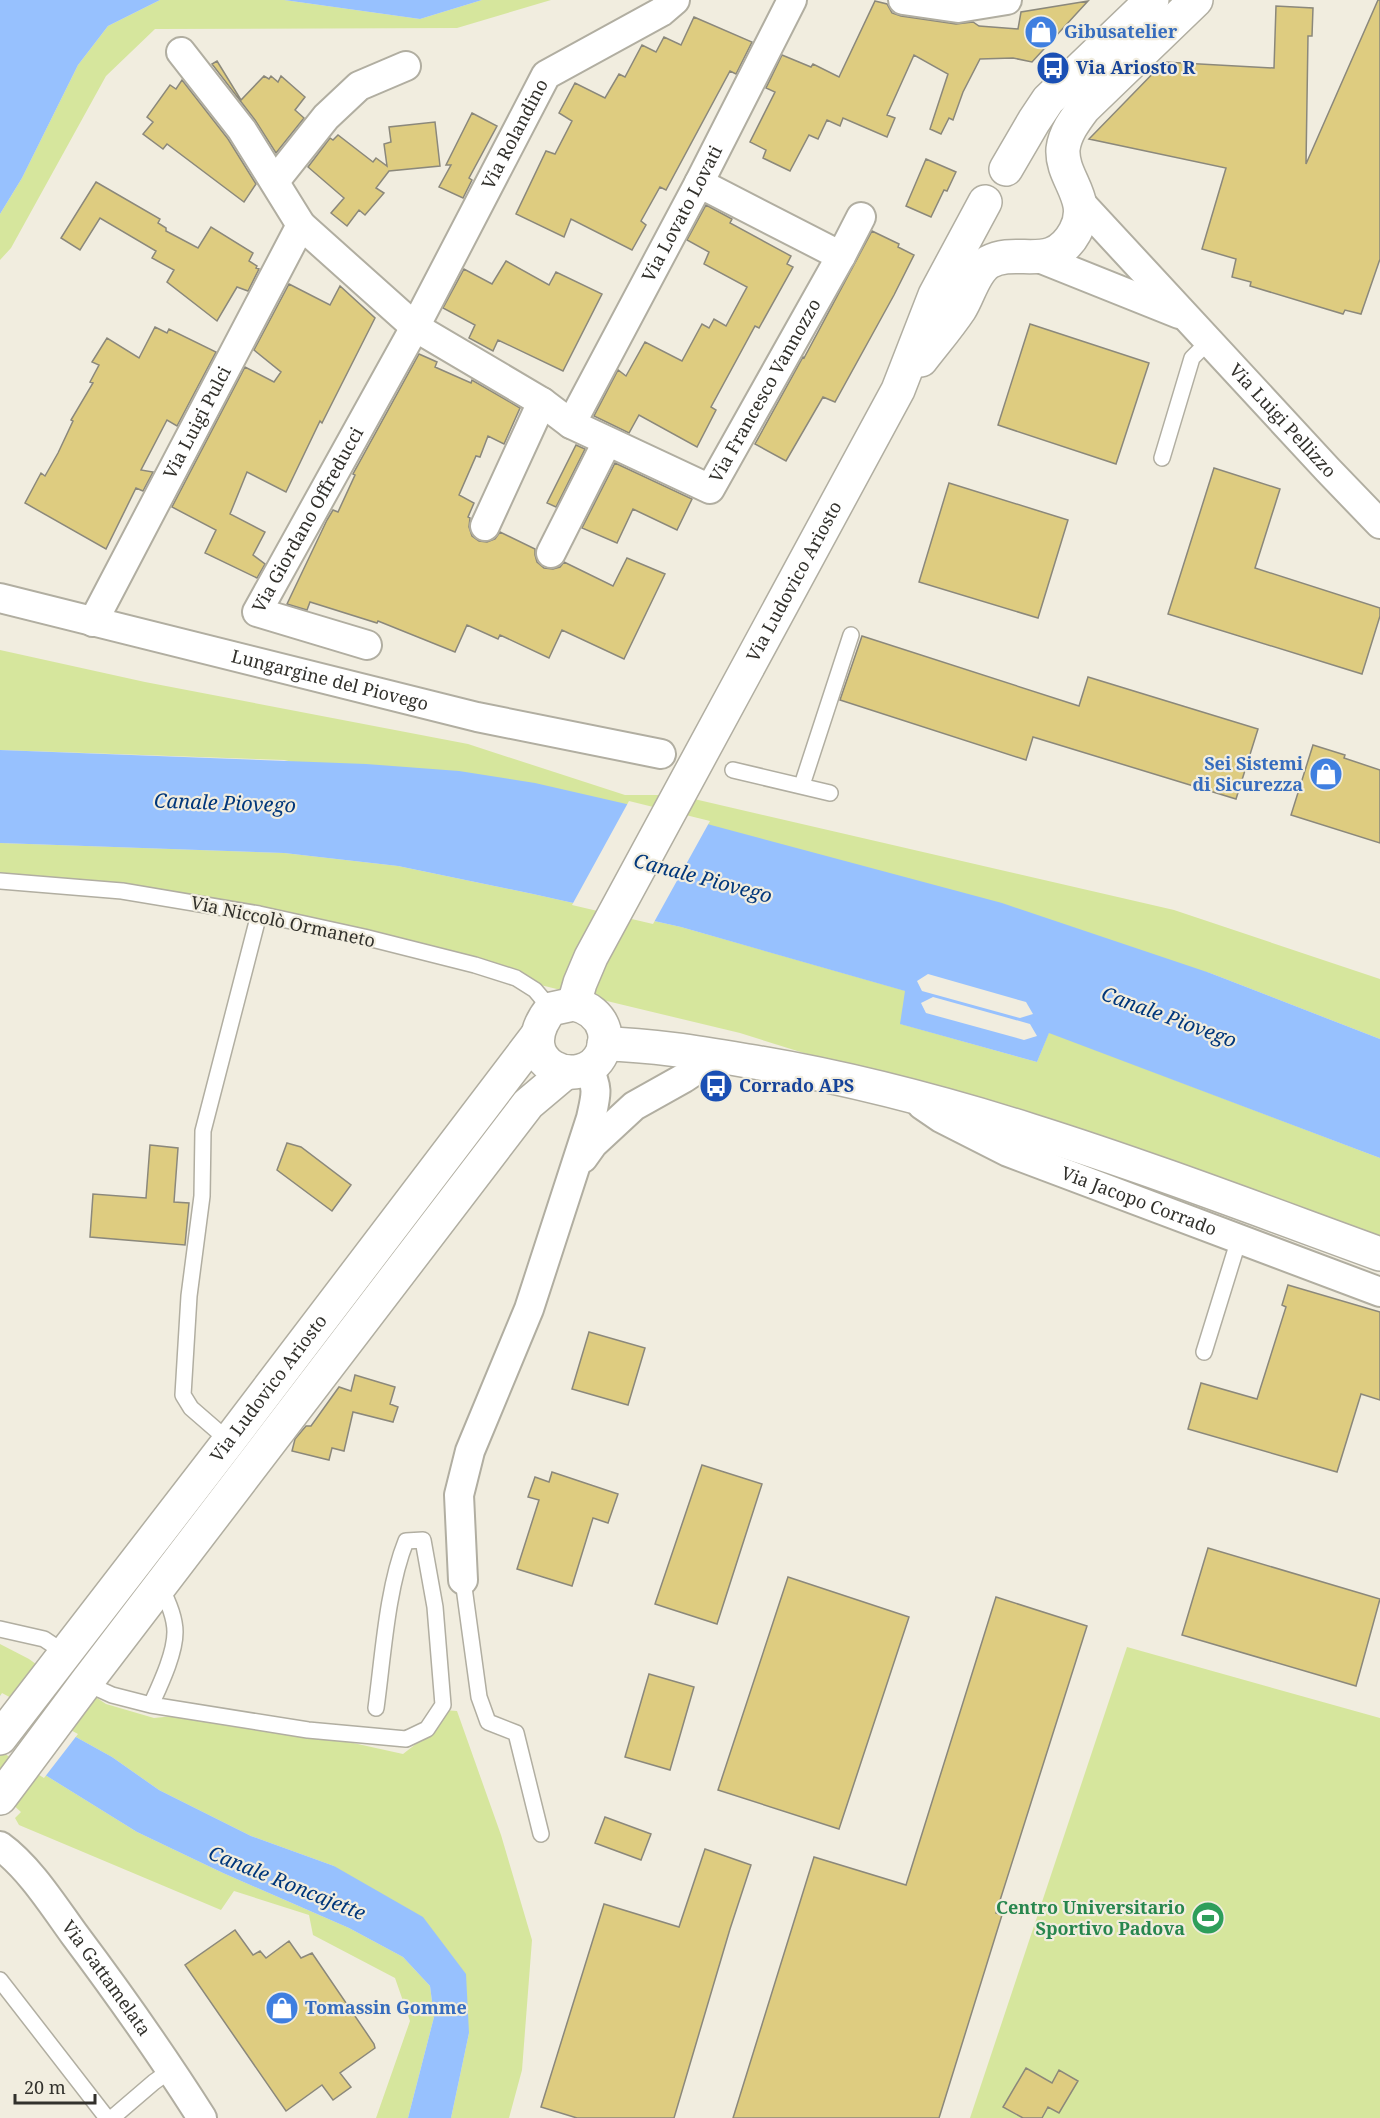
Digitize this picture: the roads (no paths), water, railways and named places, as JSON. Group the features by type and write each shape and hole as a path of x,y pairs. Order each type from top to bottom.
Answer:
{"main road":[{"name":"Via Ludovico Ariosto","path":"0,1738 580,982 591,957 690,772 898,390 935,295 985,202 991,185 1006,169 1048,100 1152,0"},
{"name":"Via Ludovico Ariosto","path":"898,390 961,308 987,263 1001,257 1033,258 1057,251 1071,238 1080,221 1076,192 1064,159 1063,146 1071,126 1084,108 1196,0"},
{"path":"1006,169 1021,162 1039,162 1058,169 1076,192"},
{"path":"985,202 986,221 991,234 1000,246 1013,254 1033,258"},
{"path":"588,1009 598,1018 604,1030 586,1061 558,1070 544,1060 540,1053 554,1017 588,1009"},
{"name":"Via Jacopo Corrado","path":"586,1061 650,1046 798,1069 908,1095 1097,1151 1380,1254"},
{"name":"Via Ludovico Ariosto","path":"1,1797 82,1687 528,1104 586,1061"}],"street":[{"name":"Via Rolandino","path":"416,327 546,75 661,12 675,0"},
{"name":"Via Lovato Lovati","path":"571,424 699,183 792,0"},
{"path":"903,0 958,8 1007,0"},
{"name":"Via Francesco Vannozzo","path":"181,52 242,130 301,225 416,327 542,402 571,424 710,489 861,217"},
{"path":"275,182 326,117 359,86 406,66"},
{"path":"699,183 841,256"},
{"name":"Via Luigi Pellizzo","path":"1076,192 1186,316 1380,524"},
{"name":"Via Luigi Pulci","path":"93,622 301,225"},
{"name":"Via Luigi Pellizzo","path":"1033,258 1186,316"},
{"name":"Via Giordano Offreducci","path":"367,645 257,612 416,327"},
{"path":"485,526 542,402"},
{"path":"551,554 607,442"},
{"name":"Lungargine del Piovego","path":"0,598 477,717 661,754"},
{"path":"575,1169 593,1144 634,1106 684,1078 717,1056"},
{"path":"463,1581 459,1495 470,1451 529,1309 591,1118 596,1083 586,1061"},
{"name":"Via Jacopo Corrado","path":"908,1095 941,1118 1008,1152 1380,1292"},
{"name":"Via Gattamelata","path":"0,1846 21,1865 66,1922 131,2011 202,2118"}],"lane":[{"path":"1162,458 1192,357 1209,341"},
{"path":"802,785 851,635"},
{"path":"733,770 831,793"},
{"name":"Via Niccolò Ormaneto","path":"0,881 122,891 259,914 375,940 475,965 516,978 535,990 554,1017"},
{"path":"229,1442 191,1408 183,1395 189,1296 202,1196 203,1131 259,914"},
{"path":"1204,1352 1239,1239"},
{"path":"82,1687 101,1690 151,1705 308,1730 406,1738 428,1729 443,1705 435,1607 423,1540 406,1541 401,1553 392,1595 376,1708"},
{"path":"463,1581 479,1696 488,1722 516,1733 541,1834"},
{"path":"151,1705 167,1667 175,1631 168,1602 159,1586"},
{"path":"0,1629 44,1639 56,1664"},
{"path":"0,1980 107,2118"},
{"path":"112,2118 171,2070"}],"water":[{"path":"0,0 160,0 108,26 78,65 22,178 0,214"},
{"path":"284,0 482,0 420,19"},
{"name":"Canale Piovego","path":"0,750 366,764 459,771 535,783 670,814 1002,903 1210,973 1380,1039 1380,1158 1049,1033 1037,1062 900,1024 905,991 681,927 398,866 284,853 0,843","holes":["928,974 1026,1002 1033,1014 1020,1018 922,991 917,981","933,997 1030,1024 1037,1036 1024,1040 926,1013 921,1003"]},
{"name":"Canale Roncajette","path":"0,1695 112,1757 159,1790 251,1836 334,1866 423,1917 466,1974 469,2033 451,2118 408,2118 434,2017 430,1986 403,1957 349,1928 223,1873 137,1832 0,1747"}],"place":[{"name":"Gibusatelier","path":"1041,32"},
{"name":"Via Ariosto R","path":"1053,68"},
{"name":"Sei Sistemi di Sicurezza","path":"1326,774"},
{"name":"Corrado APS","path":"716,1086"},
{"name":"Centro Universitario Sportivo Padova","path":"1208,1918"},
{"name":"Tomassin Gomme","path":"282,2008"}]}
